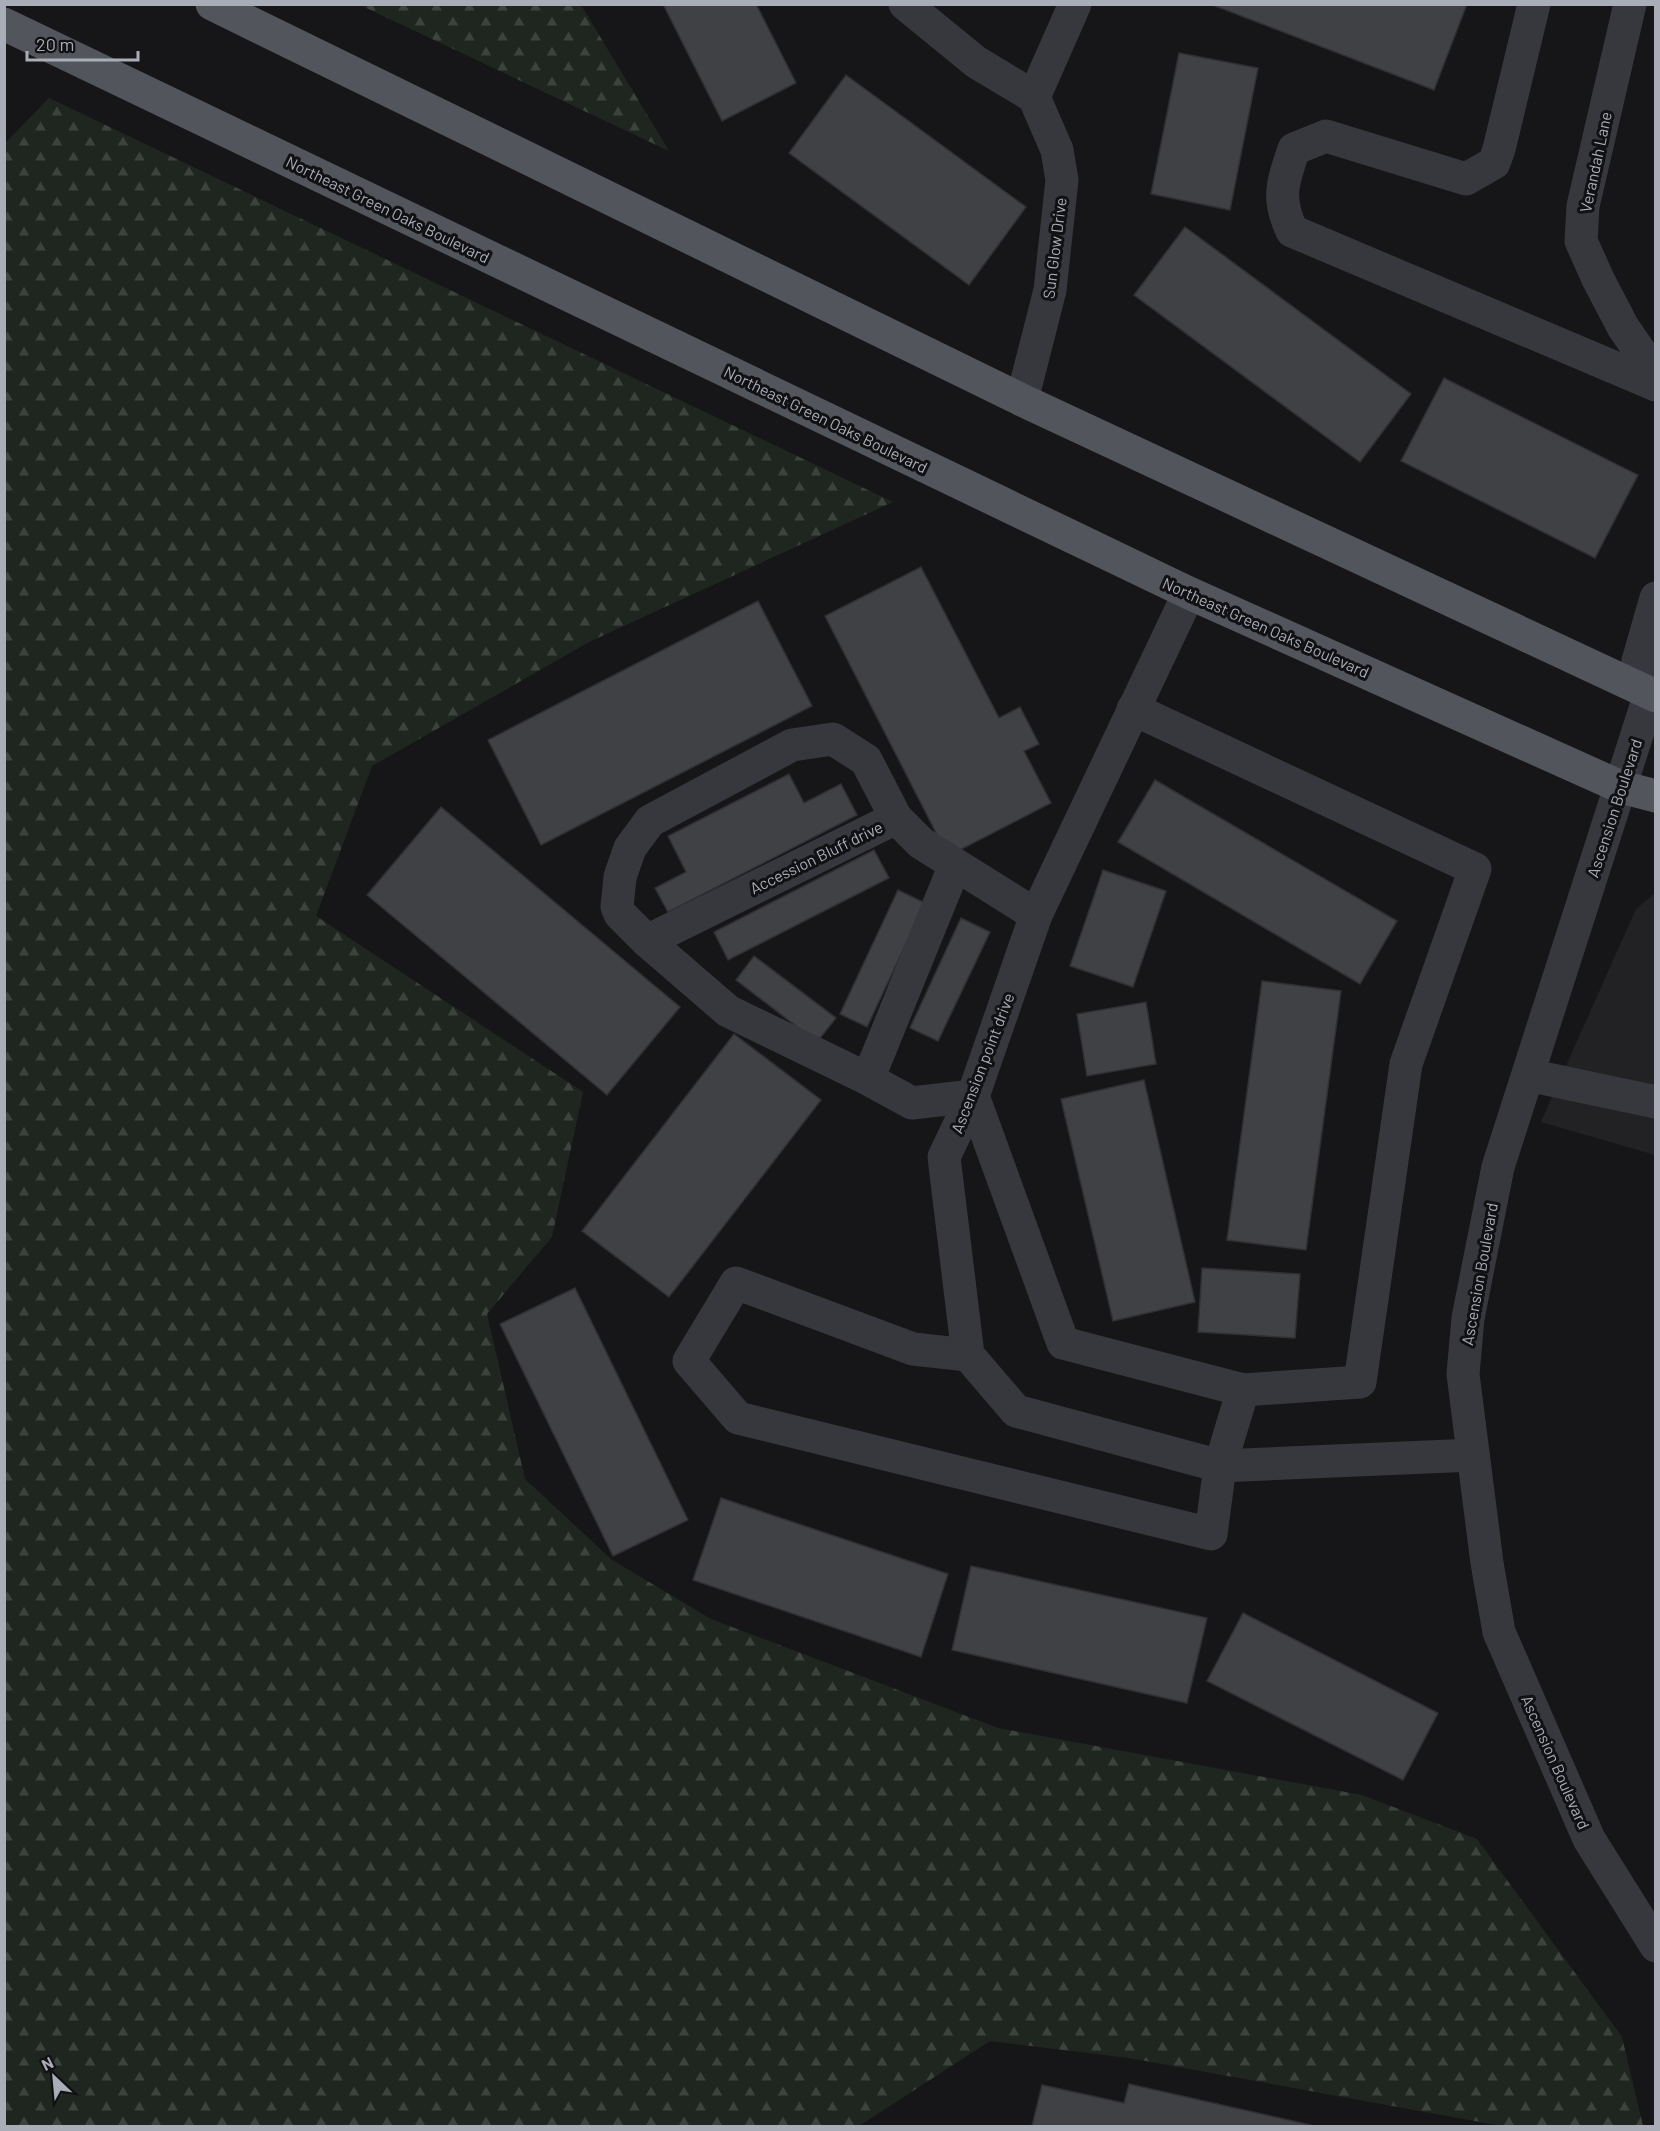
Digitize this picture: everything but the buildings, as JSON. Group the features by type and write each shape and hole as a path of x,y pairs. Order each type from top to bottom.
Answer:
{"main road":[{"path":"212,4 1022,400 1654,693"},
{"name":"Northeast Green Oaks Boulevard","path":"4,24 1189,593 1621,787 1656,796"}],"street":[{"path":"905,4 976,62 1034,97 1075,4"},
{"path":"1534,4 1494,163 1466,178 1326,136 1294,149 1281,188 1284,215 1292,231 1656,385"},
{"name":"Verandah Lane","path":"1630,4 1583,206 1581,241 1623,327 1656,375"},
{"name":"Sun Glow Drive","path":"1022,400 1050,290 1062,180 1057,150 1034,97"},
{"name":"Ascension point drive","path":"968,1355 944,1158 973,1096 1036,915 1189,593"},
{"path":"1654,693 1638,661 1656,598"},
{"name":"Ascension Boulevard","path":"1654,693 1621,787 1498,1167 1468,1318 1463,1374 1486,1563 1499,1632 1589,1839 1656,1946"},
{"path":"896,818 866,760 833,739 792,745 650,821 630,848 620,877 617,907 620,914 647,941 728,1011 912,1103 973,1096 1063,1343 1243,1390 1360,1382 1406,1064 1475,869 1133,709"},
{"name":"Accession Bluff drive","path":"647,941 896,818 921,843 1036,915"},
{"path":"868,1079 955,865"},
{"path":"1528,1075 1656,1102"},
{"path":"1243,1390 1220,1466 1211,1534 738,1418 689,1361 736,1283 914,1349 968,1355 1016,1411 1220,1466 1473,1455"}],"shaded area":[{"path":"1655,893 1655,1155 1541,1122 1636,909"}],"green space":[{"path":"360,5 581,5 669,151"},
{"path":"49,98 893,502 589,642 372,766 316,916 583,1092 552,1237 487,1314 525,1479 612,1560 711,1619 998,1728 1362,1795 1477,1839 1622,2037 1643,2126 1502,2126 1129,2058 990,2041 859,2126 7,2126 4,2122 4,144"}]}
